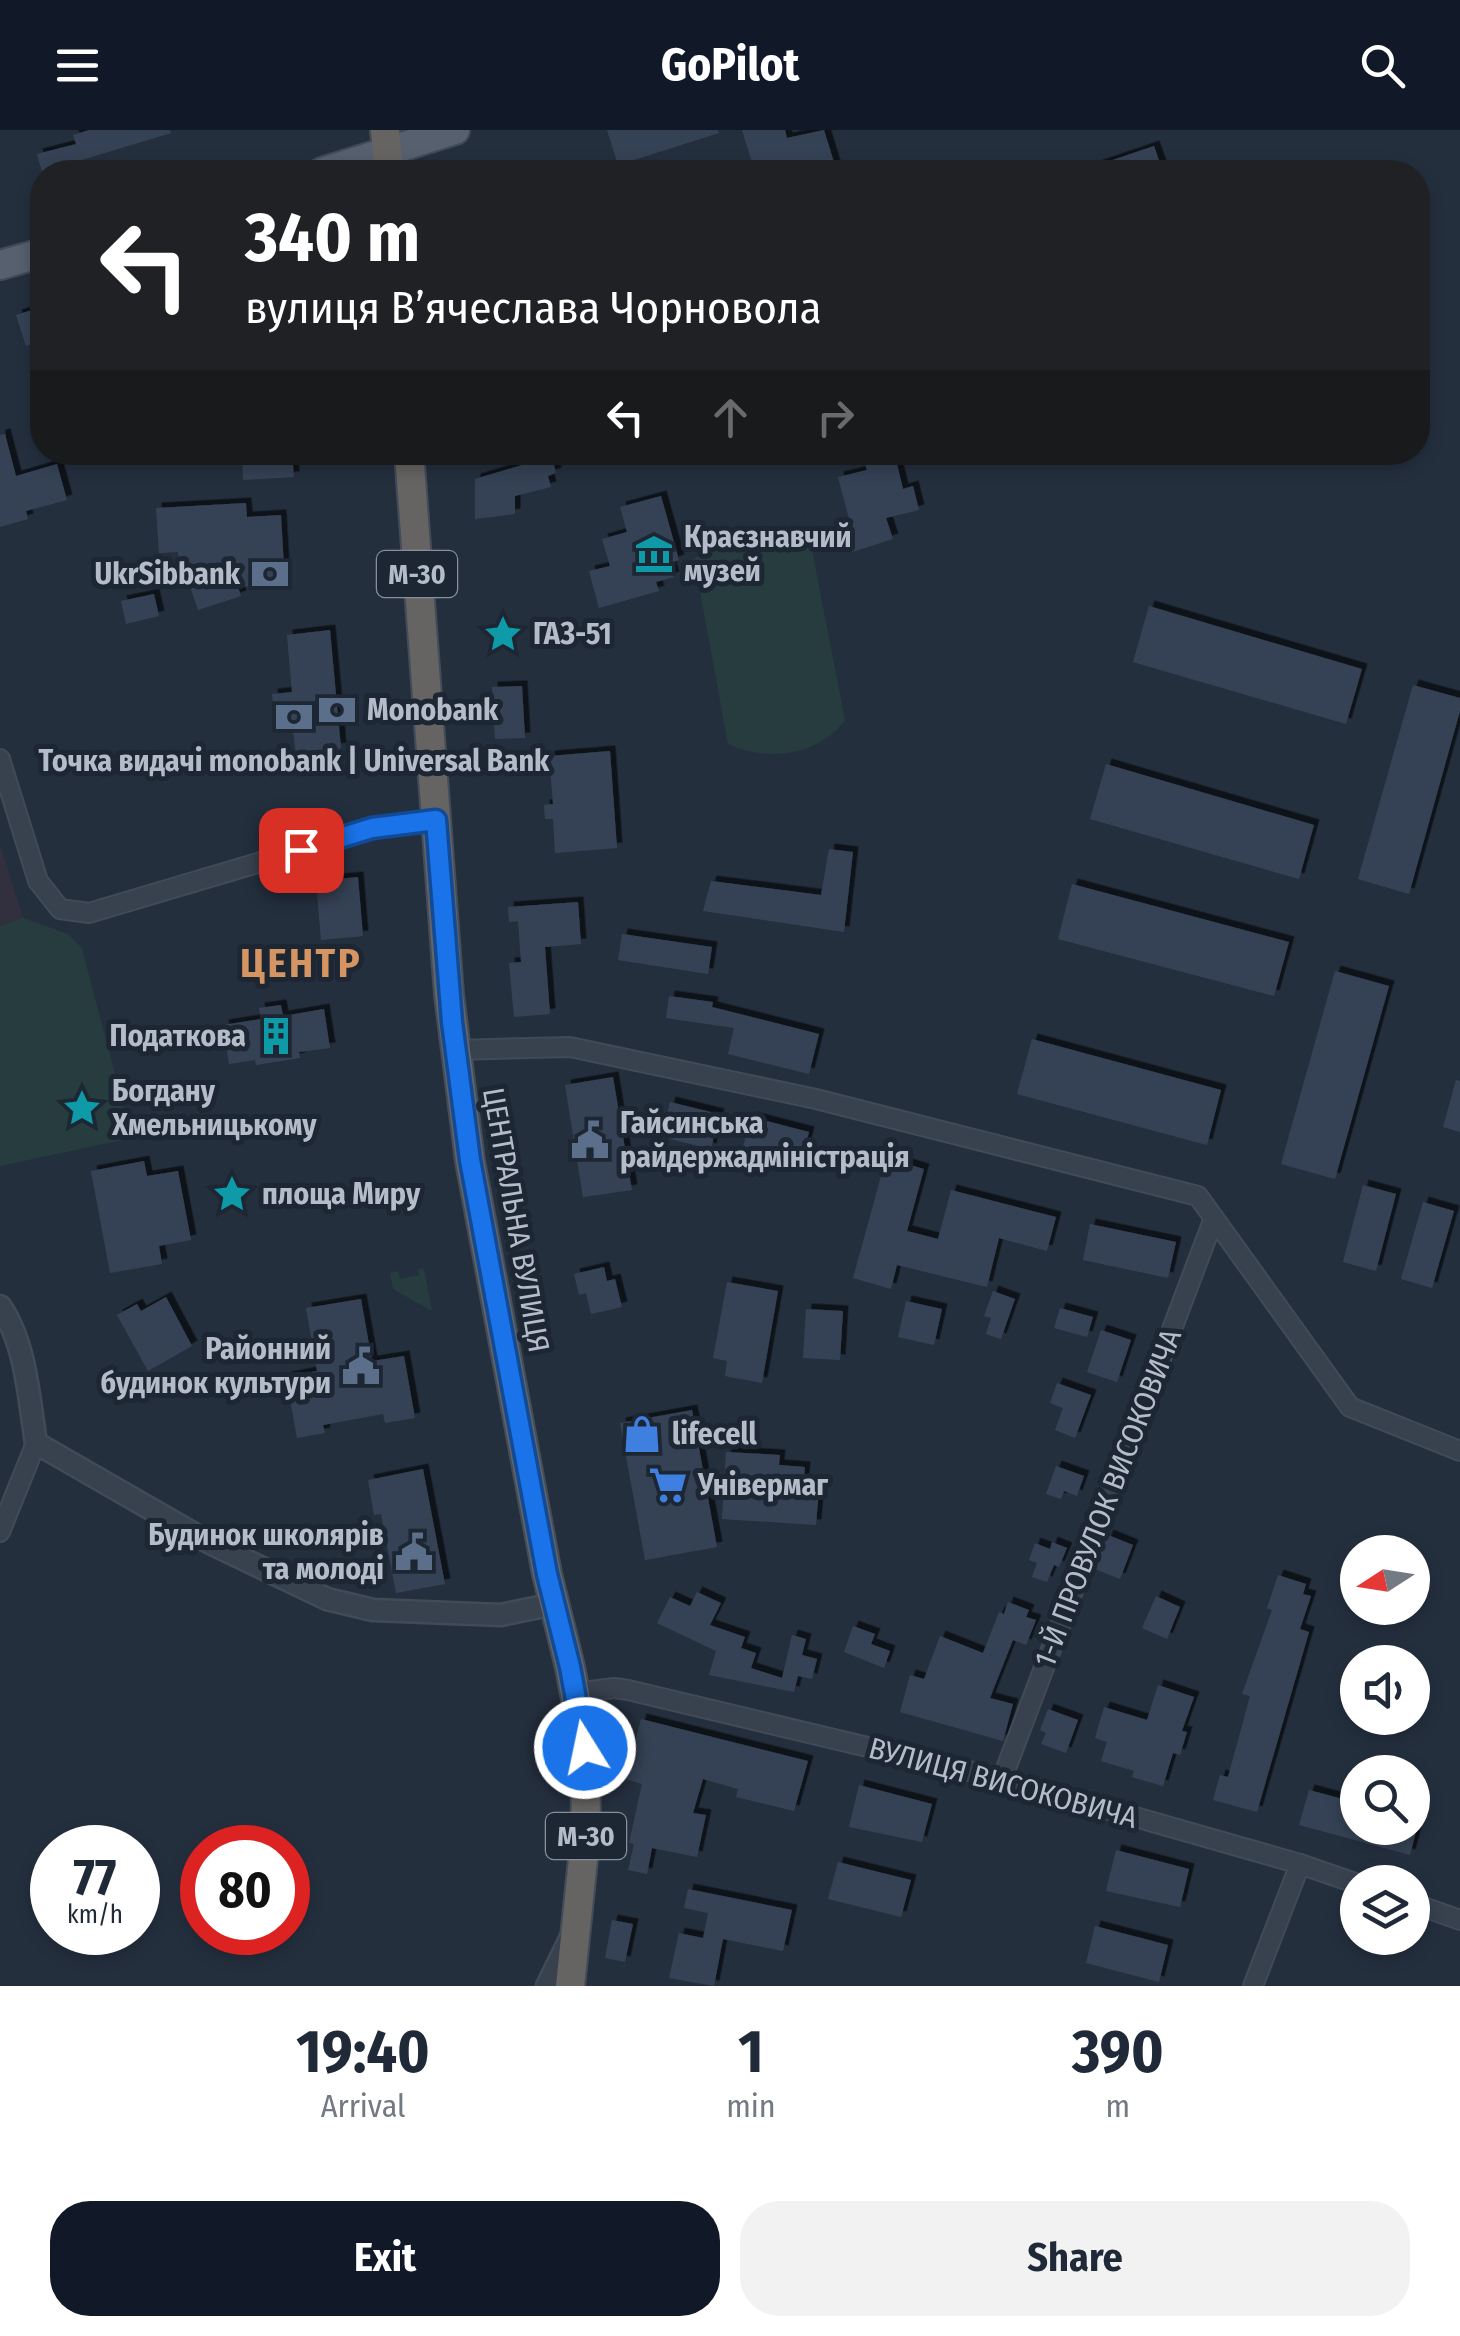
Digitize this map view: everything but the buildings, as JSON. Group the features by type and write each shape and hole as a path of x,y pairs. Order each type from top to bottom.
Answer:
{"highway":[{"name":"ЦЕНТРАЛЬНА ВУЛИЦЯ","path":"410,465 455,1050 470,1160 588,1767 578,1924"},
{"name":"М-30","path":"570,1986 578,1924"}],"main road":[{"path":"361,160 455,130"},
{"path":"0,266 30,257"}],"street":[{"path":"0,759 38,881 60,908 89,913 372,828 436,820"},
{"path":"455,1050 570,1047 816,1100 1198,1196 1350,1406 1460,1451"},
{"name":"1-Й ПРОВУЛОК ВИСОКОВИЧА","path":"1002,1779 1214,1218"},
{"path":"0,1306 10,1320 18,1350 36,1443 0,1532"},
{"path":"36,1443 210,1543 327,1599 373,1610 501,1615 554,1604"},
{"name":"ВУЛИЦЯ ВИСОКОВИЧА","path":"576,1693 628,1690 1002,1779 1340,1878"},
{"path":"1253,1986 1300,1864"},
{"path":"1430,1909 1460,1920"},
{"name":"ЦЕНТРАЛЬНА ВУЛИЦЯ","path":"547,1986 578,1924"}],"shaded area":[{"path":"0,844 23,918 0,926"}],"green space":[{"path":"773,526 810,540 845,720 834,732 807,748 775,754 728,744 694,559 731,537"},
{"path":"23,918 68,934 82,949 132,1138 0,1166 0,926"},
{"path":"424,1268 432,1311 393,1289 390,1273 398,1271 400,1279 419,1275 418,1269"}],"place":[{"name":"Краєзнавчий музей","path":"654,554"},
{"name":"UkrSibbank","path":"270,574"},
{"name":"ГАЗ-51","path":"503,634"},
{"name":"Monobank","path":"337,710"},
{"name":"Точка видачі monobank | Universal Bank","path":"294,717"},
{"name":"Податкова","path":"276,1036"},
{"name":"Богдану Хмельницькому","path":"82,1108"},
{"name":"Гайсинська райдержадміністрація","path":"590,1140"},
{"name":"площа Миру","path":"232,1194"},
{"name":"Районний будинок культури","path":"361,1366"},
{"name":"lifecell","path":"642,1434"},
{"name":"Універмаг","path":"668,1485"},
{"name":"Будинок школярів та молоді","path":"414,1552"}],"district":[{"name":"ЦЕНТР","path":"301,963"}],"route":[{"path":"301,850 372,828 436,820 452,1022 470,1160 547,1574 585,1748"}]}
